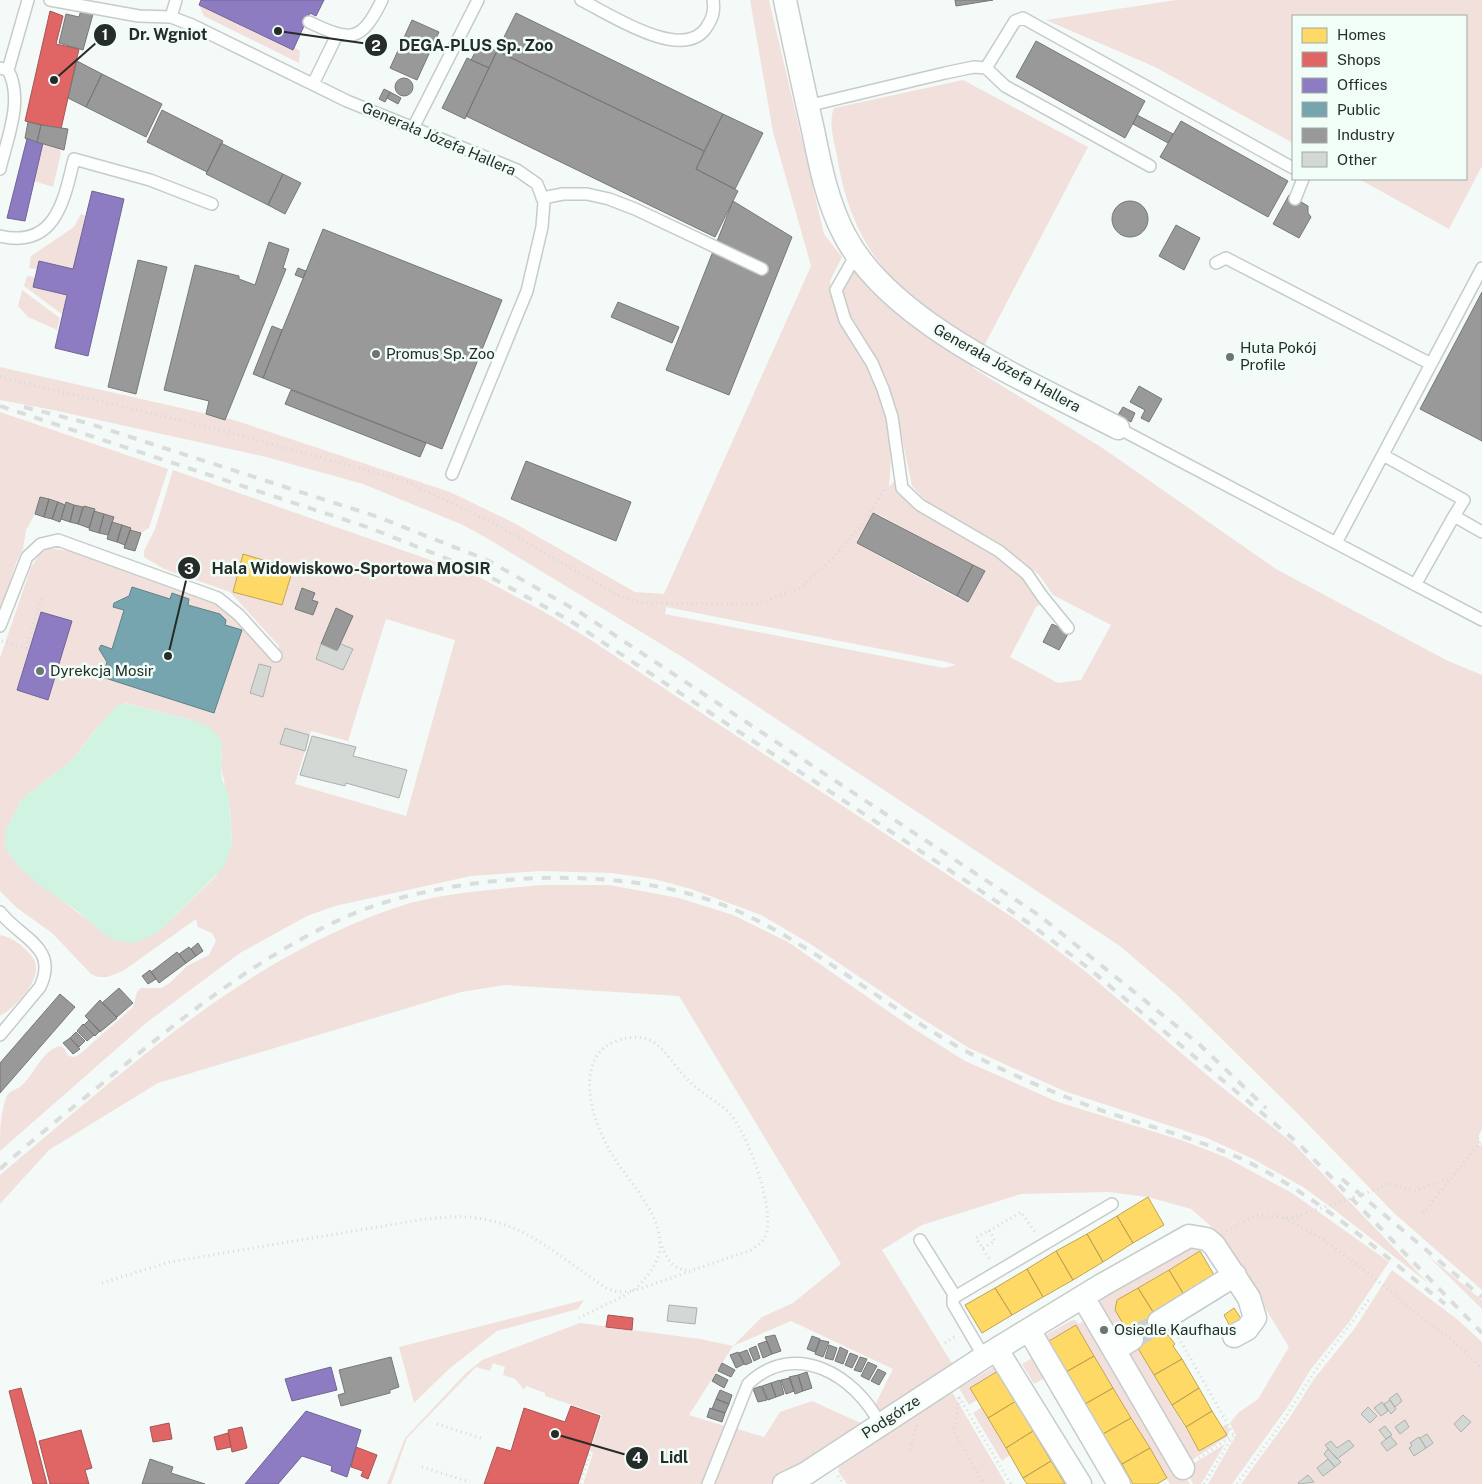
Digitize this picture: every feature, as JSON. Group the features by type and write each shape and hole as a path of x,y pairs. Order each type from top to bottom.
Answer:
{"street":[{"name":"Generała Józefa Hallera","path":"785,0 807,106 829,196 845,236 875,277 897,298 936,329 1000,367 1118,428"},
{"name":"Podgórze","path":"784,1484 808,1479 880,1424 954,1389 991,1353 1177,1241 1189,1236 1207,1239"},
{"path":"1207,1239 1220,1252 1253,1305 1255,1318 1247,1329 1234,1336"},
{"path":"1163,1320 1235,1275"},
{"path":"1083,1297 1123,1345 1183,1468"},
{"path":"1029,1330 1119,1484"},
{"path":"991,1353 1080,1484"}],"lane":[{"path":"0,169 15,104 14,85 4,69 28,0"},
{"name":"Generała Józefa Hallera","path":"50,0 139,16 171,18 211,33 347,101 517,170 537,184 542,198"},
{"path":"171,18 176,0"},
{"path":"309,22 337,35 351,35 364,30 371,23 382,0"},
{"path":"413,128 478,0"},
{"path":"581,0 653,35 673,40 692,39 704,32 712,19 713,0"},
{"path":"986,68 1015,21 1023,18 1292,167"},
{"path":"313,84 337,35"},
{"path":"807,106 955,71 974,67 986,68 1005,86 1150,166"},
{"path":"0,236 16,240 26,239 44,229 63,204 74,159 150,180 212,204"},
{"path":"1294,199 1303,180"},
{"path":"452,474 527,291 542,226 542,198 563,194 587,194 609,198 636,208 762,269"},
{"path":"857,253 836,290 844,320 872,363 884,389 892,418 902,488 914,499 999,551 1027,574 1068,628"},
{"path":"1216,263 1226,258 1431,364"},
{"path":"1336,543 1482,268"},
{"path":"1118,428 1482,620"},
{"path":"1383,455 1464,500 1416,585"},
{"path":"1454,516 1482,532"},
{"path":"0,626 27,557 42,544 58,540 224,601 276,656"},
{"path":"0,912 42,951 46,960 44,978 40,987 5,1026 0,1035"},
{"path":"991,1353 952,1304 955,1296 1112,1204"},
{"path":"920,1240 955,1296"},
{"path":"708,1484 748,1384 758,1374 773,1366 788,1363 804,1363 822,1369 863,1396 880,1424"}],"path":[{"path":"0,377 220,430 406,481 491,522 616,594 640,603 756,604 798,589 829,562 864,522 899,467"},
{"path":"26,648 42,596"},
{"path":"0,640 30,650"},
{"path":"579,1318 633,1291 729,1259 759,1245 766,1236 767,1204 747,1142 732,1116 688,1080 660,1045 649,1039 636,1037 621,1039 607,1046 595,1059 589,1076 589,1092 606,1142 618,1163 642,1195 672,1264 680,1270 691,1271"},
{"path":"1423,1213 1448,1179 1482,1140"},
{"path":"1207,1239 1256,1215 1292,1218 1378,1190 1388,1183 1415,1191 1448,1179"},
{"path":"997,1271 976,1238 1021,1212 1042,1245"},
{"path":"102,1283 170,1262 425,1219 467,1217 516,1229 538,1239 608,1289 619,1292 633,1291 654,1266 659,1254 660,1240"},
{"path":"1281,1217 1324,1240 1371,1275 1420,1317 1451,1339 1482,1368"},
{"path":"983,1248 995,1240 990,1230"},
{"path":"1237,1484 1283,1421 1317,1368 1370,1298"},
{"path":"1163,1320 1234,1435"},
{"path":"954,1389 954,1431 984,1484"},
{"path":"954,1389 1011,1484"},
{"path":"910,1450 919,1416"},
{"path":"437,1424 484,1439"},
{"path":"1183,1468 1234,1435"},
{"path":"1204,1484 1234,1435"},
{"path":"580,1484 590,1453"},
{"path":"422,1467 470,1482"}],"shaded area":[{"path":"750,0 769,0 824,234 842,257 830,281 832,290 872,371 884,405 891,446 889,487 896,479 900,490 997,554 1018,571 1043,603 1036,607 1010,657 1058,683 1081,680 1111,625 1053,595 1039,575 1004,546 926,501 912,486 898,419 849,319 842,293 858,263 972,359 973,368 1104,449 1276,569 1446,660 1482,675 1482,1130 1479,1134 1479,1146 1482,1144 1482,1290 1395,1214 1298,1114 1176,994 1120,946 684,658 490,540 463,525 363,484 266,457 0,400 0,367 234,420 450,492 514,523 635,592 664,594 811,266 773,132","holes":["880,515 978,569 961,600 863,547","666,607 947,662 956,665 944,668 665,614"]},
{"path":"1176,0 1482,0 1482,166 1449,229 1361,180 1467,180 1467,15 1292,15 1292,142 1155,67 1046,20"},
{"path":"199,5 292,49 294,47 300,51 299,63 204,16"},
{"path":"963,80 1088,147 984,346 928,310 905,291 885,270 869,247 855,221 845,191 832,126 834,108"},
{"path":"43,143 59,149 61,153 53,187 34,181"},
{"path":"81,214 86,216 73,269 39,261 37,269 29,268 31,256 74,227"},
{"path":"27,276 35,277 67,295 63,315 24,286"},
{"path":"22,290 60,318 57,330 28,317 18,306"},
{"path":"0,412 168,469 149,528 141,533 112,522 114,517 66,502 65,505 40,497 35,514 26,530 23,549 16,563 2,606 0,606"},
{"path":"173,470 479,577 541,610 586,637 1018,921 1085,971 1214,1081 1294,1144 1428,1283 1303,1187 1253,1159 1207,1138 1064,1091 969,1048 812,945 761,915 691,889 654,879 611,873 541,871 471,876 335,906 307,916 240,953 146,1023 0,1151 1,1118 7,1096 25,1082 48,1053 60,1046 64,1048 68,1056 75,1057 81,1053 133,1007 137,992 141,988 161,988 170,983 187,966 209,955 216,941 212,933 198,927 196,919 123,971 107,977 98,977 91,974 52,933 17,908 0,891 0,658 31,567 40,554 48,548 70,551 218,605 279,653 279,646 230,592 164,569 144,557 144,551 155,529","holes":["386,619 455,640 406,816 295,784 311,731 348,741","125,703 192,720 222,754 221,767 230,809 232,844 216,876 157,933 85,918 21,869 6,849 5,832 22,799 72,760 96,729"]},
{"path":"124,703 192,720 209,727 217,734 222,742 222,780 228,793 232,844 224,867 157,933 134,943 117,941 105,935 76,910 39,885 21,869 6,849 5,841 5,832 22,799 72,760 103,721 117,706"},
{"path":"542,885 609,885 679,898 733,915 788,942 908,1025 965,1061 1058,1102 1184,1141 1225,1157 1292,1193 1389,1262 1349,1322 1311,1369 1289,1405 1232,1484 1208,1484 1236,1435 1230,1423 1238,1413 1258,1399 1289,1347 1220,1234 1191,1209 1148,1197 1108,1192 1021,1194 922,1225 882,1250 953,1365 802,1468 770,1484 711,1484 734,1428 764,1437 780,1412 812,1401 865,1425 893,1369 791,1321 733,1346 762,1317 793,1303 841,1264 679,996 505,985 461,992 158,1083 49,1150 0,1204 0,1175 94,1095 193,1018 244,983 297,951 352,924 410,903 458,894"},
{"path":"0,935 13,940 32,956 35,961 36,974 29,988 18,1002 0,1016"},
{"path":"1201,1246 1200,1251 1117,1300 1115,1310 1128,1332 1115,1333 1099,1304 1105,1295 1181,1247"},
{"path":"1426,1254 1482,1300 1482,1309"},
{"path":"1392,1270 1458,1320 1482,1342 1482,1484 1241,1484 1290,1417 1314,1379 1355,1328"},
{"path":"584,1300 578,1309 497,1331 449,1369 414,1403 399,1347"},
{"path":"1088,1318 1190,1484 1170,1484 1076,1325 1049,1342 1044,1336 1070,1321 1075,1320 1079,1324"},
{"path":"580,1323 700,1339 733,1346 689,1415 728,1427 705,1484 583,1484 593,1453 590,1451 602,1415 545,1396 545,1393 526,1386 524,1390 515,1379 503,1375 505,1367 493,1363 490,1371 476,1367 407,1438 391,1484 387,1484 405,1438 466,1373 482,1360"},
{"path":"1136,1345 1199,1451 1226,1435 1222,1427 1226,1424 1230,1430 1227,1437 1189,1462 1128,1354"},
{"path":"1032,1358 1045,1378 1034,1384 1022,1364"},
{"path":"997,1365 998,1371 970,1388 977,1400 969,1405 959,1388"},
{"path":"952,1392 1006,1484 847,1484 838,1471 839,1467"},
{"path":"982,1407 1010,1455 1002,1461 973,1413"},
{"path":"1225,1444 1201,1484 1193,1484 1187,1472 1188,1467"}],"building: Homes":[{"path":"243,554 293,569 282,605 233,592"},
{"path":"1148,1197 1164,1225 1133,1243 1117,1216"},
{"path":"1117,1216 1133,1243 1103,1262 1087,1234"},
{"path":"1087,1234 1103,1262 1073,1280 1056,1251"},
{"path":"1056,1251 1073,1280 1043,1297 1027,1269"},
{"path":"1200,1251 1217,1280 1186,1298 1169,1270"},
{"path":"1027,1269 1043,1297 1012,1315 995,1288"},
{"path":"1169,1270 1186,1298 1155,1315 1138,1288"},
{"path":"995,1288 1012,1315 982,1333 965,1305"},
{"path":"1138,1288 1155,1315 1128,1332 1115,1310 1117,1300"},
{"path":"1234,1308 1244,1323 1232,1330 1224,1315"},
{"path":"1155,1315 1163,1329 1136,1345 1128,1332"},
{"path":"1076,1325 1094,1356 1066,1372 1049,1341"},
{"path":"1163,1329 1175,1344 1173,1346 1182,1359 1154,1375 1136,1345"},
{"path":"1094,1356 1113,1388 1085,1404 1066,1372"},
{"path":"1182,1359 1199,1388 1172,1405 1154,1375"},
{"path":"998,1371 1016,1401 988,1418 970,1388"},
{"path":"1113,1388 1131,1418 1103,1434 1085,1404"},
{"path":"1199,1388 1212,1411 1186,1427 1172,1405"},
{"path":"1016,1401 1033,1431 1006,1448 988,1418"},
{"path":"1212,1411 1227,1435 1199,1451 1186,1427"},
{"path":"1131,1418 1150,1448 1122,1464 1103,1434"},
{"path":"1033,1431 1051,1461 1023,1478 1006,1448"},
{"path":"1150,1448 1167,1478 1157,1484 1133,1484 1122,1464"},
{"path":"1051,1461 1065,1484 1027,1484 1023,1478"}],"building: Shops":[{"path":"50,11 63,16 56,44 79,49 61,129 25,121"},
{"path":"608,1315 633,1318 632,1330 606,1327"},
{"path":"21,1388 47,1484 33,1484 9,1391"},
{"path":"571,1406 600,1416 578,1484 484,1484 497,1447 511,1451 524,1408 565,1422"},
{"path":"169,1423 172,1439 153,1442 150,1427"},
{"path":"242,1427 247,1448 232,1452 228,1430"},
{"path":"81,1430 92,1468 85,1470 89,1484 50,1484 39,1441"},
{"path":"228,1433 231,1447 217,1450 214,1437"},
{"path":"356,1447 377,1455 368,1479 361,1476 363,1471 351,1467"}],"building: Offices":[{"path":"201,0 324,0 316,16 310,13 293,50 199,5"},
{"path":"25,138 43,143 25,221 7,218 27,139"},
{"path":"92,191 124,199 88,356 55,348 67,295 33,287 39,261 73,269"},
{"name":"Dyrekcja Mosir","path":"41,612 72,621 48,700 17,690"},
{"path":"331,1367 337,1390 292,1401 285,1379"},
{"path":"306,1411 361,1430 347,1477 331,1471 332,1466 302,1456 278,1484 245,1484"}],"building: Public":[{"path":"132,587 170,599 172,593 189,599 188,605 220,614 226,620 225,625 242,630 214,713 102,677 107,662 99,649 101,645 112,649 124,610 113,607 114,603 129,596"}],"building: Industry":[{"path":"955,0 993,0 956,6"},
{"path":"81,10 93,14 83,50 59,43 66,14 79,17"},
{"path":"516,13 723,114 704,151 497,51"},
{"path":"412,20 439,32 417,80 390,68"},
{"path":"1036,41 1145,101 1125,138 1016,77"},
{"path":"480,43 497,51 489,68 471,60"},
{"path":"497,51 704,151 696,169 738,191 715,237 466,116"},
{"path":"467,58 489,68 465,119 442,108"},
{"path":"77,61 102,74 86,107 68,98"},
{"path":"102,74 162,104 146,137 86,107"},
{"path":"404,78 410,81 413,87 410,93 404,96 398,93 395,87 398,81"},
{"path":"384,89 390,92 385,102 379,99"},
{"path":"390,92 401,98 398,104 387,98"},
{"path":"162,110 223,141 207,172 147,142"},
{"path":"723,114 763,133 735,189 696,169"},
{"path":"1137,115 1173,134 1168,143 1133,124"},
{"path":"1181,121 1288,181 1268,217 1160,157"},
{"path":"28,122 41,125 37,142 25,138"},
{"path":"41,125 68,129 64,150 37,142"},
{"path":"221,143 283,174 268,205 206,174"},
{"path":"283,174 301,183 285,214 268,205"},
{"path":"1289,195 1308,206 1308,213 1311,217 1299,238 1273,224"},
{"path":"733,201 792,237 729,395 666,370"},
{"path":"1130,201 1137,202 1143,206 1147,212 1147,226 1143,232 1137,236 1130,237 1123,236 1117,232 1113,226 1112,219 1113,212 1117,206 1123,202"},
{"path":"1176,225 1200,238 1184,270 1159,256"},
{"name":"Promus Sp. Zoo","path":"323,229 502,300 442,449 263,378"},
{"path":"269,242 289,249 283,268 286,269 225,420 206,414 209,401 164,390 195,265 239,276 239,279 255,285"},
{"path":"138,260 167,267 136,394 108,387"},
{"path":"298,268 306,271 303,278 295,275"},
{"path":"1482,292 1482,441 1420,409"},
{"path":"618,302 679,327 672,343 611,317"},
{"path":"272,326 282,330 263,378 253,374"},
{"path":"1139,386 1162,399 1149,422 1141,418 1145,410 1130,402"},
{"path":"291,390 426,443 420,457 285,404"},
{"path":"1123,407 1135,413 1131,422 1118,415"},
{"path":"526,461 631,502 616,541 511,499"},
{"path":"40,497 49,499 44,517 35,514"},
{"path":"49,499 58,502 52,519 44,517"},
{"path":"58,502 65,505 60,522 52,519"},
{"path":"66,502 74,505 70,522 61,519"},
{"path":"74,505 83,507 78,524 70,522"},
{"path":"84,506 95,509 89,528 78,524"},
{"path":"94,511 104,514 99,533 89,530"},
{"path":"873,513 973,565 957,596 857,543"},
{"path":"104,514 114,517 108,535 99,533"},
{"path":"112,522 122,525 117,542 107,539"},
{"path":"122,525 131,528 125,545 117,542"},
{"path":"130,530 141,533 135,551 124,548"},
{"path":"973,565 985,571 968,602 957,596"},
{"path":"302,588 315,593 312,600 318,602 313,615 295,609"},
{"path":"336,608 353,616 337,651 321,644"},
{"path":"1052,624 1069,632 1059,650 1043,642"},
{"path":"198,943 203,951 196,956 191,949"},
{"path":"189,947 196,956 186,963 179,954"},
{"path":"177,952 186,963 159,983 151,972"},
{"path":"150,970 156,979 148,984 142,976"},
{"path":"119,988 133,1003 117,1017 102,1003"},
{"path":"60,994 75,1007 0,1093 0,1063"},
{"path":"100,1000 117,1018 100,1032 85,1016"},
{"path":"89,1020 100,1031 95,1036 84,1025"},
{"path":"83,1024 94,1035 87,1041 77,1031"},
{"path":"76,1032 85,1041 79,1047 70,1038"},
{"path":"70,1038 80,1049 73,1054 63,1043"},
{"path":"775,1335 781,1351 772,1354 765,1337"},
{"path":"812,1336 820,1339 815,1352 807,1349"},
{"path":"820,1340 829,1342 823,1357 815,1354"},
{"path":"767,1341 772,1354 763,1358 758,1344"},
{"path":"829,1345 837,1348 833,1360 825,1358"},
{"path":"756,1346 760,1358 754,1361 749,1349"},
{"path":"840,1347 848,1351 843,1364 835,1361"},
{"path":"747,1350 752,1362 745,1365 739,1353"},
{"path":"738,1352 744,1364 736,1368 730,1355"},
{"path":"850,1353 858,1356 852,1368 845,1365"},
{"path":"391,1357 399,1387 390,1390 390,1393 341,1406 338,1395 345,1393 339,1370"},
{"path":"860,1357 867,1359 861,1372 854,1370"},
{"path":"868,1362 877,1366 869,1380 861,1376"},
{"path":"722,1363 735,1370 731,1377 718,1371"},
{"path":"878,1369 886,1373 879,1385 871,1381"},
{"path":"807,1372 812,1388 803,1391 798,1375"},
{"path":"716,1374 728,1380 724,1388 712,1381"},
{"path":"798,1375 803,1391 795,1394 789,1377"},
{"path":"790,1378 794,1391 786,1394 781,1380"},
{"path":"780,1380 784,1394 776,1397 771,1383"},
{"path":"771,1383 776,1397 768,1400 762,1386"},
{"path":"761,1386 767,1400 758,1402 753,1389"},
{"path":"720,1390 732,1395 729,1404 716,1399"},
{"path":"716,1399 729,1404 725,1413 712,1409"},
{"path":"710,1408 725,1413 722,1422 707,1417"},
{"path":"150,1459 173,1467 171,1473 205,1484 142,1484"}],"building: Other":[{"path":"321,644 337,651 341,644 353,649 343,670 316,659"},
{"path":"259,664 271,667 263,697 250,693"},
{"path":"285,728 309,735 305,751 280,744"},
{"path":"312,736 356,747 353,756 407,770 399,798 346,783 345,786 300,775"},
{"path":"669,1305 697,1308 695,1324 667,1321"},
{"path":"1397,1393 1402,1401 1395,1407 1389,1399"},
{"path":"1390,1400 1396,1409 1391,1414 1384,1404"},
{"path":"1382,1402 1388,1411 1381,1416 1374,1408"},
{"path":"1368,1407 1377,1416 1370,1423 1361,1414"},
{"path":"1463,1415 1471,1422 1461,1432 1454,1424"},
{"path":"1405,1420 1409,1427 1400,1434 1395,1427"},
{"path":"1385,1426 1392,1435 1386,1439 1379,1430"},
{"path":"1427,1434 1433,1443 1426,1448 1420,1438"},
{"path":"1390,1436 1397,1444 1387,1451 1381,1443"},
{"path":"1419,1437 1426,1448 1414,1456 1409,1448 1412,1446 1410,1443"},
{"path":"1349,1440 1354,1446 1337,1459 1325,1445 1331,1441 1337,1448"},
{"path":"1328,1449 1341,1462 1335,1467 1324,1454"},
{"path":"1328,1459 1335,1467 1323,1476 1317,1468"},
{"path":"1308,1475 1314,1482 1298,1483"}],"tunnel":[{"path":"1132,1339 1159,1322"}],"railway":[{"path":"0,406 370,528 483,573 569,620 975,887 1030,924 1087,967 1299,1144 1482,1333"},
{"path":"24,407 87,423 378,517 487,560 581,613 1040,916 1200,1045 1266,1108"},
{"path":"0,1169 121,1068 225,987 281,951 339,920 393,900 484,882 515,879 573,878 638,883 702,898 742,913 774,929 926,1028 989,1063 1017,1076 1088,1106 1192,1139 1244,1160 1271,1174 1348,1226 1445,1304"},
{"path":"1342,1179 1482,1297"}],"place":[{"name":"DEGA-PLUS Sp. Zoo","path":"278,31"},
{"name":"Dr. Wgniot","path":"54,80"},
{"name":"Promus Sp. Zoo","path":"376,354"},
{"name":"Huta Pokój Profile","path":"1230,357"},
{"name":"Hala Widowiskowo-Sportowa MOSIR","path":"168,656"},
{"name":"Dyrekcja Mosir","path":"40,671"},
{"name":"Osiedle Kaufhaus","path":"1104,1330"},
{"name":"Lidl","path":"555,1434"}]}
